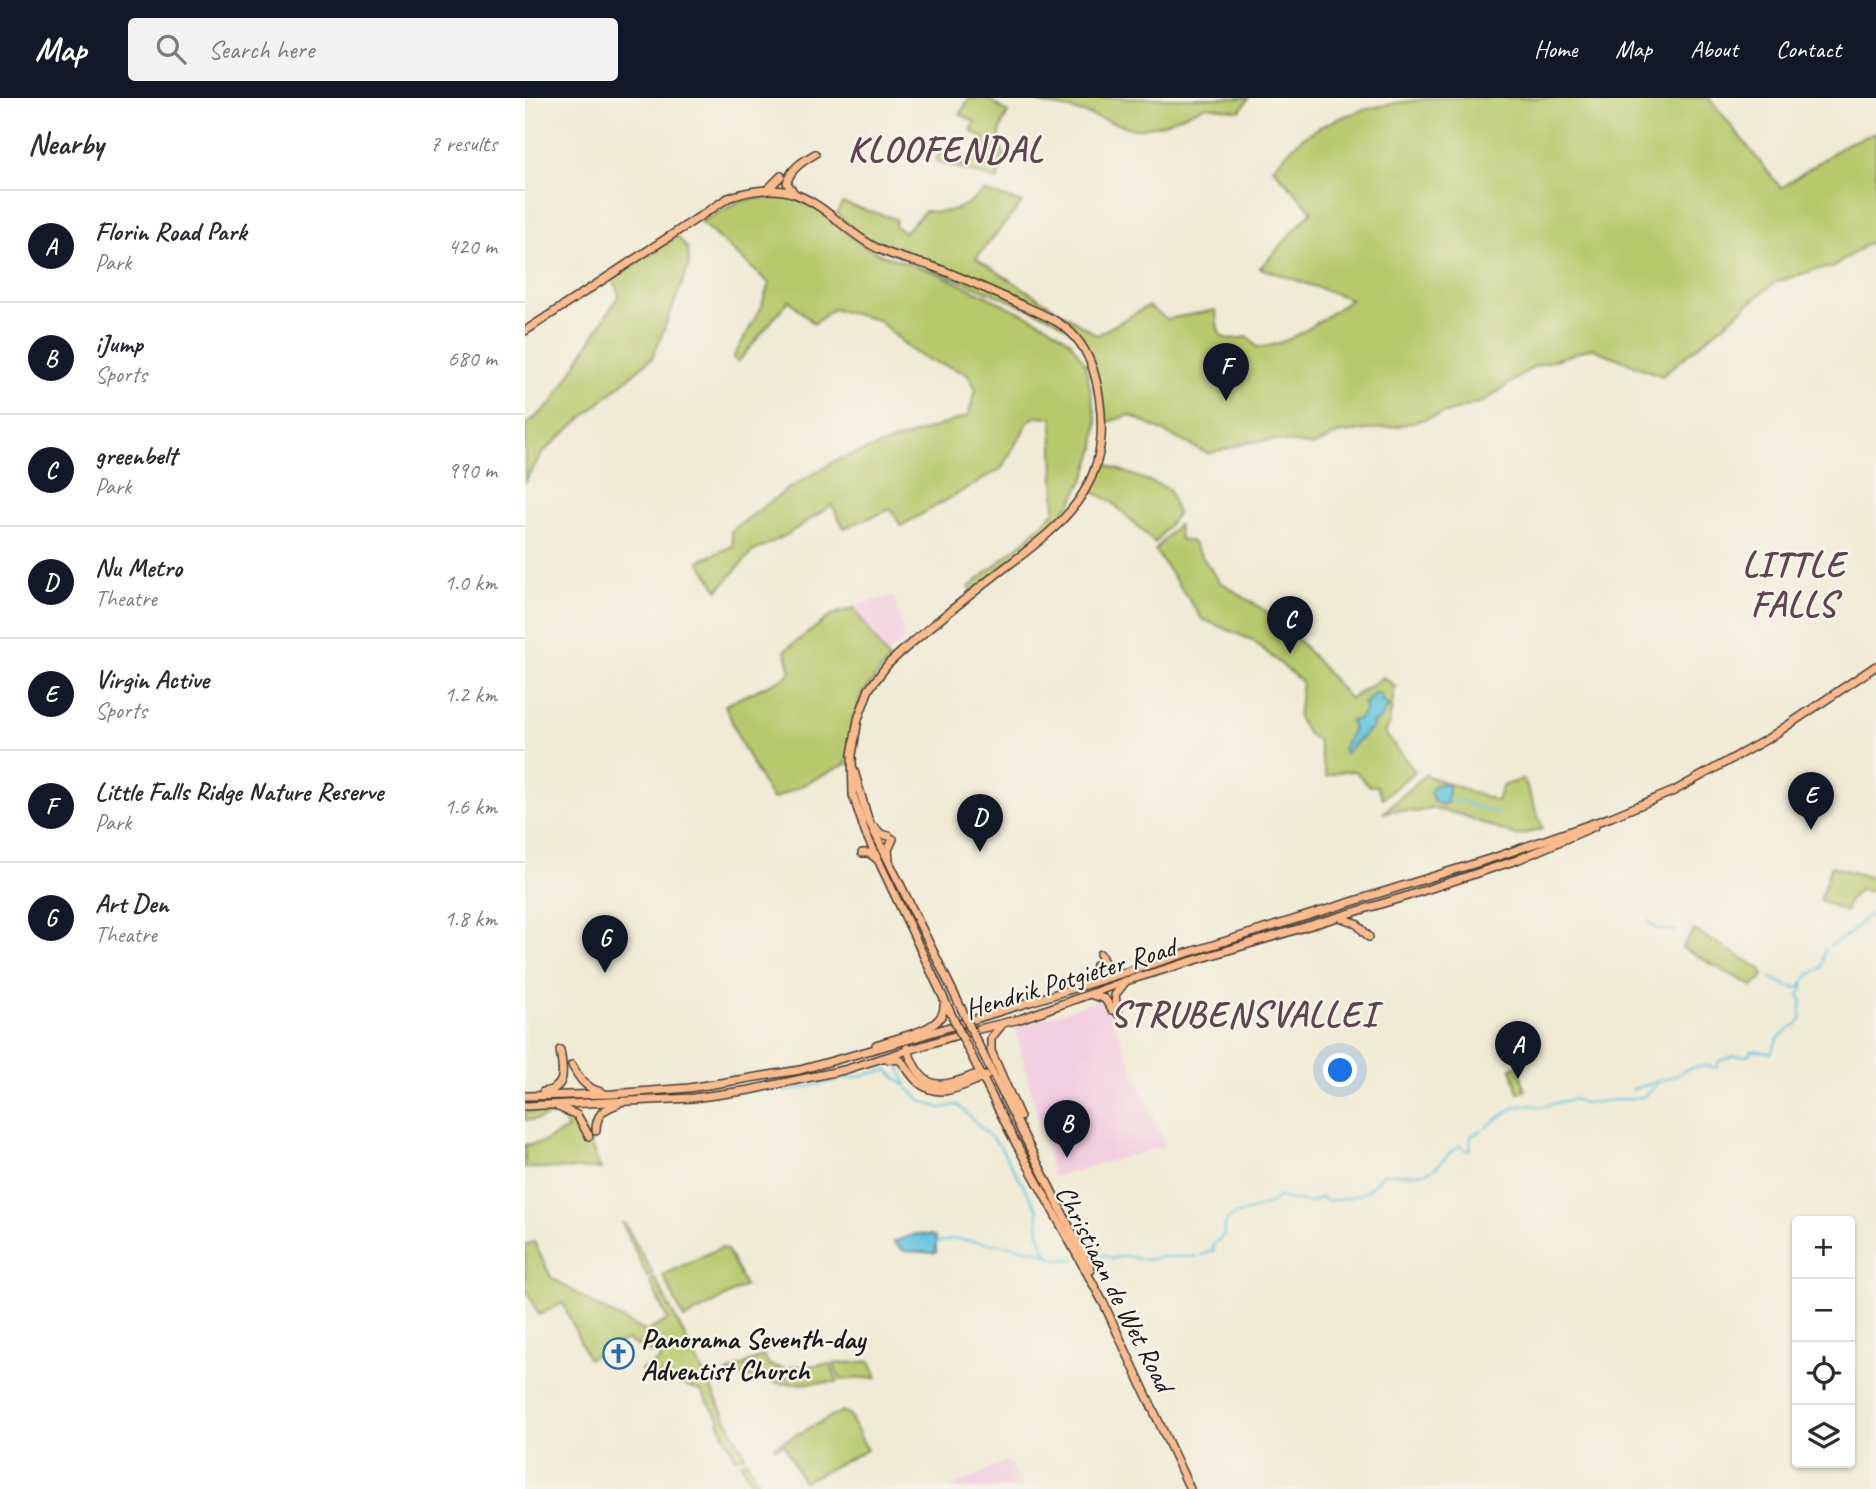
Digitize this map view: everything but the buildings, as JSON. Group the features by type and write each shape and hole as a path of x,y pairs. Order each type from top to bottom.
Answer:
{"main road":[{"path":"796,194 787,183 790,175 815,154"},
{"path":"763,191 781,176"},
{"name":"Christiaan de Wet Road","path":"525,331 722,202 741,194 780,191 796,194 824,208 873,246 949,273 1036,311 1062,326 1081,345 1091,368 1101,416 1101,441 1097,462 1085,490 1068,514 996,579 891,666 864,703 855,729 853,795 865,832 974,1061 1104,1304 1192,1489"},
{"name":"Christiaan de Wet Road","path":"722,202 751,195 796,194"},
{"name":"Hendrik Potgieter Road","path":"525,1106 625,1102 750,1090 844,1070 1020,1019 1125,977 1499,856 1662,797 1769,738 1876,666"},
{"name":"Christiaan de Wet Road","path":"852,764 868,819 1103,1292 1192,1489"},
{"name":"Hendrik Potgieter Road","path":"525,1095 613,1094 708,1086 830,1062 1080,987 1339,918 1517,860 1584,833 1611,817"},
{"path":"868,819 881,834 891,838 888,850 890,863"},
{"path":"865,832 865,844 860,852 871,854 880,862"},
{"path":"1339,918 1356,923 1369,937"},
{"path":"1088,994 1105,999 1115,1012 1115,995 1125,977 1108,970 1100,954"},
{"path":"1080,987 1093,978 1096,965"},
{"path":"830,1062 937,1024 945,1011 938,985"},
{"path":"1020,1019 998,1028 992,1035 990,1046 1034,1156"},
{"path":"902,1042 915,1077"},
{"path":"913,1064 914,1055 929,1044"},
{"path":"525,1095 548,1092 558,1086 563,1072 560,1050"},
{"path":"905,1051 923,1080 934,1085 945,1085 981,1075"},
{"path":"875,1060 899,1060 926,1088 939,1092 954,1089 992,1070"},
{"path":"961,1080 972,1072 974,1061"},
{"path":"572,1065 587,1086 613,1094"},
{"path":"970,1082 982,1084 991,1091"},
{"path":"553,1105 574,1113 593,1134 602,1112 625,1102"}],"shaded area":[{"path":"894,596 905,639 886,656 853,605"},
{"path":"1099,1000 1105,1002 1108,1007 1165,1146 1053,1177 1015,1028"},
{"path":"1008,1460 1022,1489 949,1489"}],"green space":[{"path":"969,98 987,98 1008,113 1001,129 1000,140 1005,156 997,180 936,161 939,153 963,166 968,159 975,162 985,139 971,131 975,122 960,114"},
{"path":"1041,98 1249,98 1240,111 1206,106 1160,125 1134,129 1070,109 1040,103"},
{"path":"1435,98 1709,98 1781,188 1846,144 1876,133 1876,238 1832,268 1818,269 1774,283 1662,376 1591,348 1533,367 1485,401 1436,416 1398,426 1337,434 1313,446 1275,440 1250,442 1208,454 1130,415 1105,423 1093,359 1077,335 1053,318 891,252 856,232 837,213 842,203 896,219 895,226 904,232 925,211 943,212 957,209 984,191 1022,203 976,258 1097,335 1148,306 1167,319 1216,310 1222,336 1231,339 1248,337 1257,347 1269,346 1294,337 1351,299 1260,268 1312,211 1273,168 1300,140 1347,115 1382,106"},
{"path":"773,196 796,199 820,210 857,241 880,254 939,274 1048,325 1070,341 1085,363 1097,422 1095,448 1086,475 1072,501 1052,527 973,591 969,587 1027,539 1055,511 1052,417 1037,416 1029,421 1001,469 901,526 891,509 844,528 832,505 785,536 752,552 718,590 699,561 733,546 731,531 785,491 835,461 968,416 976,390 967,373 928,360 911,350 878,320 833,309 814,324 789,300 738,362 733,358 761,308 769,283 700,222 740,201"},
{"path":"677,236 688,249 689,266 653,357 543,452 525,481 525,426 552,403 619,295 613,279"},
{"path":"1102,463 1169,489 1177,514 1155,543 1111,501 1091,491"},
{"path":"1178,524 1180,539 1192,542 1219,581 1270,614 1294,635 1350,699 1383,677 1395,686 1389,725 1384,732 1415,771 1383,798 1377,786 1369,786 1355,771 1326,777 1318,741 1308,734 1298,718 1302,682 1252,640 1202,619 1155,550"},
{"path":"854,608 889,660 861,696 846,764 772,800 741,743 725,705 785,677 791,671 785,650 832,615"},
{"path":"1425,775 1497,801 1502,786 1524,779 1543,829 1516,836 1462,815 1430,808 1418,812 1393,810 1383,813"},
{"path":"1831,866 1876,879 1876,892 1859,890 1848,902 1846,912 1820,900"},
{"path":"1694,930 1761,969 1764,975 1752,986 1682,948"},
{"path":"1519,1065 1525,1091 1518,1093 1511,1068"},
{"path":"564,1111 583,1128 601,1169 525,1168 525,1145 541,1143 568,1129 563,1118 557,1114 525,1120 525,1112"},
{"path":"622,1223 625,1224 652,1276 648,1278"},
{"path":"534,1242 551,1277 595,1305 646,1332 668,1320 650,1282 655,1278 745,1455 736,1458 718,1422 720,1420 701,1391 641,1370 660,1360 659,1356 626,1340 588,1359 563,1303 539,1315 525,1287 525,1245"},
{"path":"722,1247 728,1251 745,1286 684,1319 663,1275"},
{"path":"764,1355 769,1365 786,1369 784,1384 727,1373"},
{"path":"870,1361 877,1377 841,1380 833,1364"},
{"path":"830,1364 838,1382 787,1384 791,1367"},
{"path":"842,1411 849,1414 867,1450 803,1482 784,1444 775,1448 774,1446"},
{"path":"747,1460 761,1489 754,1489 741,1462"}],"water":[{"path":"1375,693 1381,694 1382,701 1391,707 1385,709 1381,717 1373,722 1373,726 1345,753 1343,749 1353,728 1351,720 1358,720 1366,708 1363,703"},
{"path":"1435,785 1448,785 1447,803 1441,805 1434,801 1430,792"},
{"path":"915,1234 932,1235 936,1238 936,1253 904,1251 893,1242"}],"waterway":[{"path":"1448,802 1462,800 1499,814"},
{"path":"1830,946 1851,933 1867,916 1876,913"},
{"path":"1648,921 1659,930 1677,932"},
{"path":"1771,978 1799,988 1807,977 1822,967 1826,949"},
{"path":"1631,1090 1675,1076 1687,1069 1705,1066 1717,1068 1719,1061 1734,1056 1747,1056 1752,1050 1771,1053 1779,1037 1802,1018 1802,1000 1799,995 1803,984"},
{"path":"899,1064 906,1086 920,1100 940,1108 958,1105 999,1145 1038,1210 1043,1246 1058,1260 1075,1259"},
{"path":"784,1092 887,1070 904,1085"},
{"path":"728,1076 736,1076"},
{"path":"1486,1127 1504,1114 1524,1105 1540,1107 1573,1099 1585,1103 1643,1097 1657,1084"},
{"path":"1201,1255 1215,1250 1212,1246 1224,1235 1224,1226 1228,1219 1235,1215 1271,1203 1278,1197 1309,1203 1322,1197 1328,1200 1358,1195 1367,1191 1382,1174 1425,1173 1460,1146 1470,1150 1471,1136 1482,1130"},
{"path":"936,1243 954,1239 1012,1246 1038,1251 1051,1257"},
{"path":"1087,1256 1105,1255 1112,1259 1125,1257 1146,1260 1196,1256"}],"place":[{"name":"Little Falls Ridge Nature Reserve","path":"1226,401"},
{"name":"greenbelt","path":"1290,654"},
{"name":"Virgin Active","path":"1811,830"},
{"name":"Nu Metro","path":"980,852"},
{"name":"Art Den","path":"605,973"},
{"name":"Florin Road Park","path":"1518,1079"},
{"name":"iJump","path":"1067,1158"},
{"name":"Panorama Seventh-day Adventist Church","path":"618,1354"}],"district":[{"name":"KLOOFENDAL","path":"946,149"},
{"name":"LITTLE FALLS","path":"1794,584"},
{"name":"STRUBENSVALLEI","path":"1244,1014"}]}
